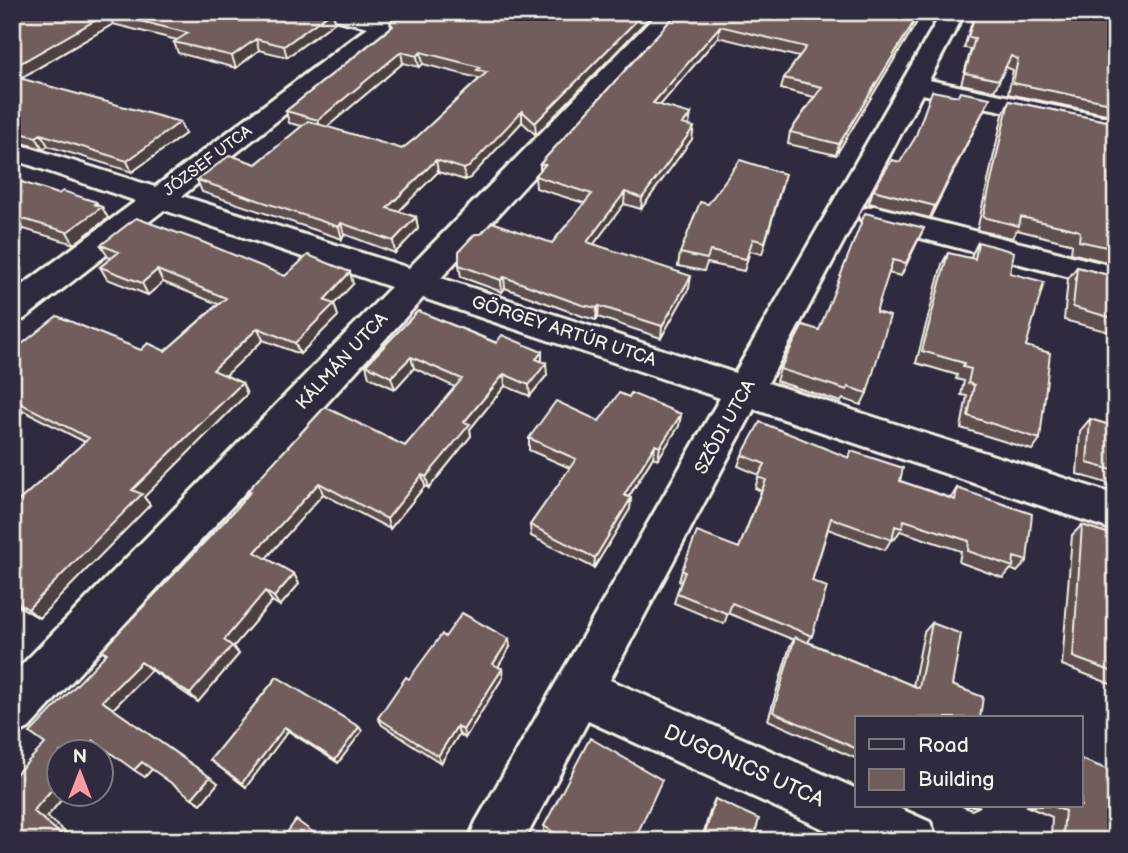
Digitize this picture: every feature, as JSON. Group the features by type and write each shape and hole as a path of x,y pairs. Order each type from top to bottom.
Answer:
{"street":[{"path":"333,12 395,18"},
{"name":"KÁLMÁN UTCA","path":"12,711 672,12"},
{"name":"SZŐDI UTCA","path":"495,841 954,12"},
{"name":"JÓZSEF UTCA","path":"12,311 395,18"},
{"path":"914,85 1116,127"},
{"name":"GÖRGEY ARTÚR UTCA","path":"12,150 1116,513"},
{"path":"845,209 1116,278"},
{"name":"DUGONICS UTCA","path":"578,691 911,841"}],"building":[{"path":"12,12 331,12 284,46 256,39 232,56 174,42 188,33 108,13 12,68"},
{"path":"403,12 645,12 535,123 522,111 469,167 464,169 436,160 387,208 416,217 393,241 341,223 339,227 197,180 230,155 256,164 308,121 402,149 417,137 487,72 477,70 480,67 421,52 417,56 401,52 318,120 286,111 393,26 390,22"},
{"path":"678,12 920,12 839,144 790,132 822,87 784,78 806,47 720,26 653,103 691,114 682,124 694,127 642,198 625,192 587,242 691,276 662,326 599,306 597,308 582,305 504,277 501,280 459,265 459,251 475,234 481,234 492,222 552,243 592,194 535,176 545,165 540,164"},
{"path":"976,12 1088,12 1116,18 1116,104 1013,83 1018,59 1011,56 999,80 965,73 975,38 968,37"},
{"path":"12,76 180,122 127,161 41,134 36,137 12,131"},
{"path":"932,91 958,96 960,92 990,98 935,206 873,190 892,160 900,162 915,138"},
{"path":"1009,101 1116,123 1116,249 1079,241 1080,232 1077,230 1021,217 1019,226 983,217"},
{"path":"740,160 785,174 765,242 753,239 746,259 710,251 707,259 680,253 700,202 708,204"},
{"path":"12,179 58,194 63,191 96,202 94,204 102,207 67,232 16,217 12,220"},
{"path":"865,213 924,228 906,263 893,260 876,312 890,316 867,393 848,387 847,390 780,369 803,325 819,330"},
{"path":"136,218 285,276 308,255 350,272 324,300 334,304 295,343 258,328 213,370 242,383 132,490 142,494 28,609 12,599 12,507 89,438 12,401 12,352 57,316 141,350 148,343 165,351 226,298 157,270 142,283 100,267 119,252 101,245"},
{"path":"978,242 1014,252 1010,273 1044,282 1026,346 1050,353 1040,439 968,416 974,385 968,383 971,369 963,367 964,363 922,351 948,253 975,259"},
{"path":"1077,267 1116,277 1116,319 1073,307"},
{"path":"418,311 496,343 502,335 542,352 536,359 546,363 529,385 504,374 464,422 470,424 426,477 422,475 387,519 319,483 255,552 294,574 274,597 265,591 224,640 232,646 190,694 141,662 102,701 210,777 192,798 142,762 134,770 116,757 116,738 46,738 46,796 33,811 69,841 12,841 12,778 45,744 30,733 107,653 102,650 235,510 251,491 248,490 325,407 405,446 462,379 411,357 391,377 366,365"},
{"path":"619,393 629,397 631,393 681,414 660,447 655,445 624,495 631,498 595,558 530,525 576,459 529,438 556,401 599,421"},
{"path":"1090,419 1116,427 1116,471 1087,463"},
{"path":"760,422 849,458 851,451 903,468 900,481 955,500 957,488 1032,514 1027,561 1014,557 1013,567 968,551 969,541 904,520 902,528 895,526 892,540 831,518 812,581 827,587 812,636 732,603 728,614 677,593 685,572 682,570 697,532 739,548 766,480 758,477 765,464 742,455"},
{"path":"1082,525 1116,536 1116,673 1073,657"},
{"path":"462,613 509,639 493,664 502,669 463,730 457,726 438,756 378,718 406,677 409,679 442,634 445,637"},
{"path":"932,623 961,634 952,685 983,697 980,716 855,716 855,748 773,712 795,637 919,688"},
{"path":"277,677 359,727 335,760 285,727 242,783 210,760"},
{"path":"590,738 662,780 634,841 567,841 544,826"},
{"path":"1082,759 1116,773 1116,841 1082,841 1063,833 1065,811 1057,808 1082,808"},
{"path":"715,799 759,819 753,841 703,841"},
{"path":"296,820 325,841 281,841"}]}
